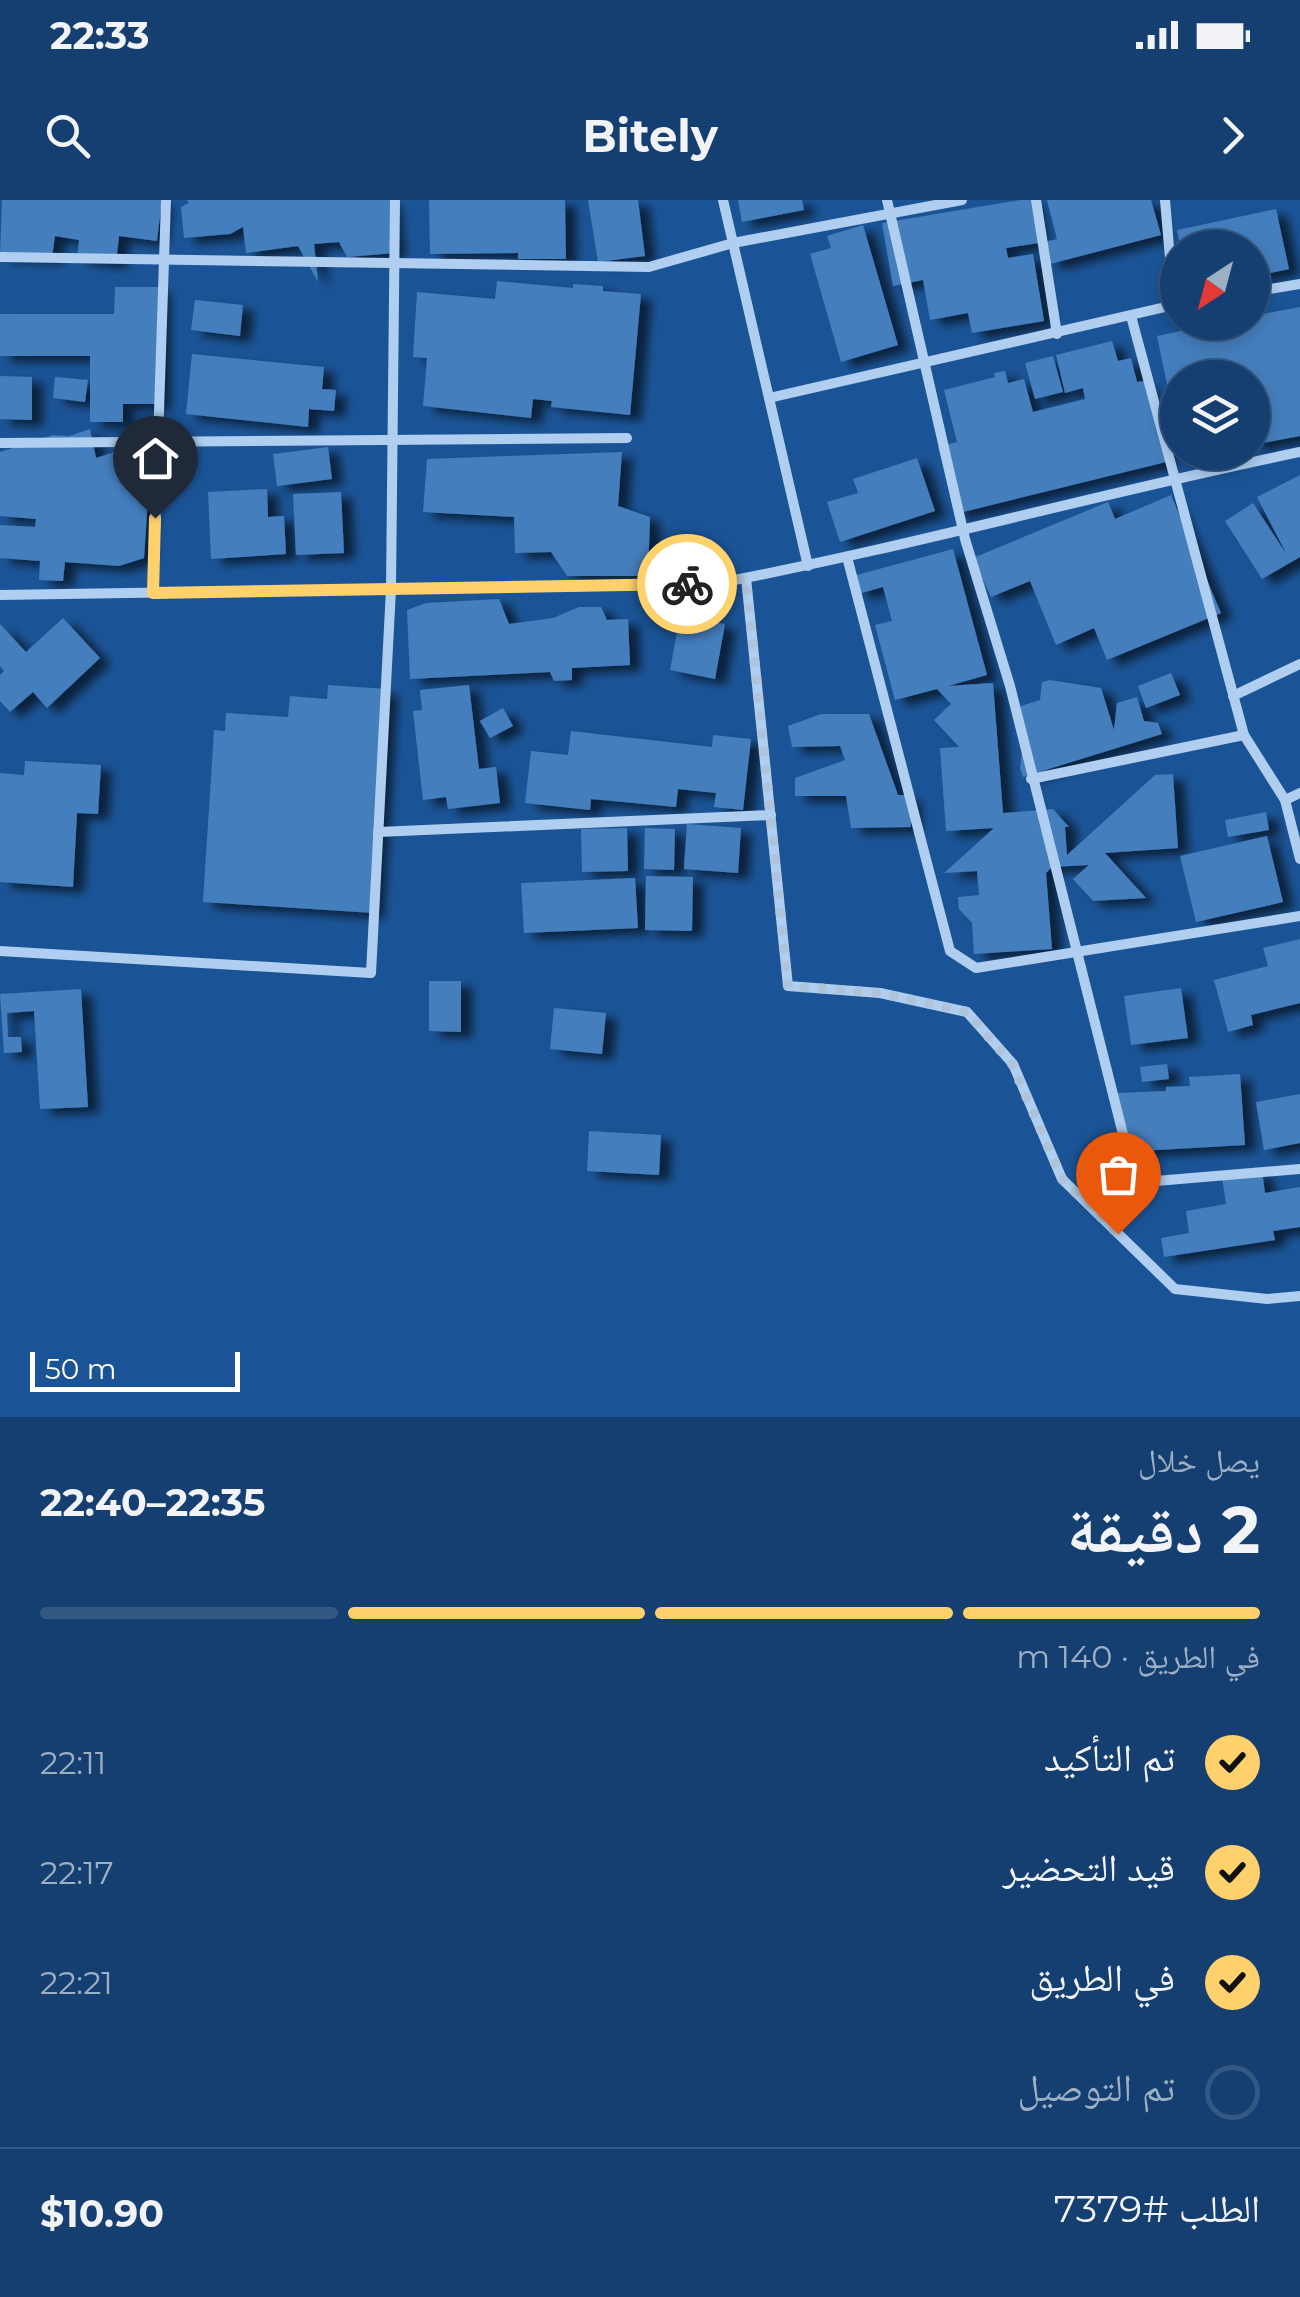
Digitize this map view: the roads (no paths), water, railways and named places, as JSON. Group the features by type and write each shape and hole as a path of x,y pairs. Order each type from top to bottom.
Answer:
{"street":[{"path":"153,593 166,200"},
{"path":"0,951 370,973 391,590 395,200"},
{"path":"722,200 808,566"},
{"path":"887,200 962,529 1010,686 1126,1150 1142,1176 1156,1182 1300,1169"},
{"path":"0,257 650,267 733,244 962,200"},
{"path":"1036,200 1057,334"},
{"path":"1164,200 1167,230"},
{"path":"1270,289 1300,284"},
{"path":"769,398 1160,309"},
{"path":"1131,316 1244,735 1285,800 1300,860"},
{"path":"0,443 626,438"},
{"path":"0,596 714,584 808,566 1175,477 1300,452"},
{"path":"846,557 950,951 976,968 1300,916"},
{"path":"746,578 788,986 880,993 967,1012 1012,1064 1062,1179 1174,1288 1267,1299 1300,1296"},
{"path":"1233,696 1300,664"},
{"path":"1031,779 1244,735"},
{"path":"1285,800 1300,792"},
{"path":"378,832 771,815"}]}
